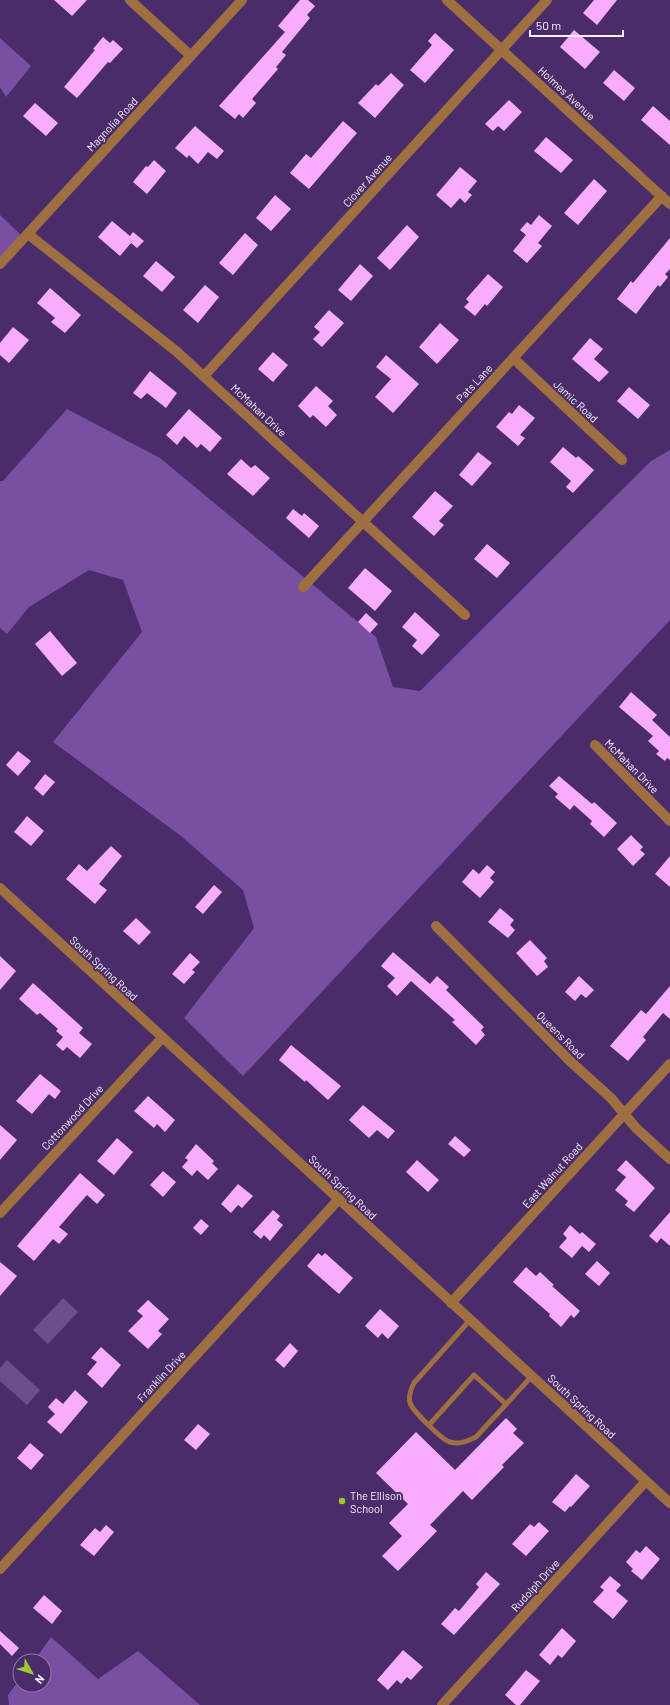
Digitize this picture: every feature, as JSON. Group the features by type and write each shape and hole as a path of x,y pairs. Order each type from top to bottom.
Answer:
{"street":[{"path":"130,0 191,56"},
{"name":"Magnolia Road","path":"0,264 242,0"},
{"name":"Holmes Avenue","path":"447,0 670,204"},
{"name":"Clover Avenue","path":"204,376 547,0"},
{"name":"Pats Lane","path":"303,586 662,196"},
{"name":"McMahan Drive","path":"28,234 176,351 465,615"},
{"name":"Jamic Road","path":"513,358 622,460"},
{"name":"McMahan Drive","path":"595,745 670,821"},
{"name":"South Spring Road","path":"0,888 670,1503"},
{"name":"Queens Road","path":"436,926 571,1062 611,1098 636,1128 670,1159"},
{"name":"Cottonwood Drive","path":"0,1213 162,1038"},
{"name":"East Walnut Road","path":"452,1303 670,1064"},
{"name":"Franklin Drive","path":"0,1569 339,1199"},
{"name":"Rudolph Drive","path":"442,1705 646,1481"}],"lane":[{"path":"470,1320 414,1383 410,1392 409,1402 415,1413 448,1442 467,1442 476,1436 532,1376"},
{"path":"429,1425 474,1375 506,1404"}],"shaded area":[{"path":"0,38 31,66 6,97 0,87"},
{"path":"0,215 24,238 0,264"},
{"path":"67,409 160,458 376,637 393,687 420,691 651,461 670,450 670,620 243,1076 184,1018 254,928 243,890 181,836 53,742 142,632 123,580 89,570 29,607 7,634 0,628 0,481 3,481"},
{"path":"63,1298 78,1312 48,1344 33,1330"},
{"path":"7,1360 40,1390 27,1405 0,1381 0,1368"},
{"path":"51,1637 98,1679 138,1651 200,1705 9,1705 8,1695 12,1690 12,1693 52,1693 52,1653 40,1653"}],"building":[{"path":"54,0 87,0 72,16"},
{"path":"300,0 308,0 315,6 307,15 310,18 282,52 286,55 276,67 278,69 252,99 256,103 243,118 239,114 235,119 219,106 285,32 278,26"},
{"path":"594,0 617,0 597,25 583,13"},
{"path":"574,30 600,52 585,69 560,47"},
{"path":"435,33 454,50 425,83 410,70 432,45 428,41"},
{"path":"103,37 110,43 113,40 123,49 110,63 108,62 77,98 64,87 95,50 93,49"},
{"path":"614,70 635,88 624,101 603,83"},
{"path":"391,73 404,85 375,118 358,103 376,84 378,86"},
{"path":"509,100 522,112 504,131 498,126 493,131 485,124"},
{"path":"35,103 58,123 46,136 23,116"},
{"path":"653,106 670,121 670,145 641,120"},
{"path":"343,121 357,133 309,189 290,173 306,154 311,158"},
{"path":"195,126 224,151 217,159 208,152 198,164 189,155 187,158 175,148"},
{"path":"546,137 573,160 561,173 534,151"},
{"path":"154,160 166,171 147,194 133,182 146,166 148,167"},
{"path":"460,167 477,181 468,192 472,195 465,203 460,198 451,208 436,195"},
{"path":"594,179 607,191 578,225 564,213"},
{"path":"275,195 291,209 271,231 256,218"},
{"path":"539,215 552,226 538,243 542,246 527,263 513,251 526,235 520,230 527,222 531,225"},
{"path":"112,221 130,236 133,232 144,241 137,248 131,243 120,256 98,237"},
{"path":"407,225 419,237 390,270 377,258"},
{"path":"245,233 258,245 233,275 219,263"},
{"path":"670,238 670,269 665,274 668,277 660,287 658,285 636,314 617,299 631,281 633,283"},
{"path":"156,261 175,277 162,292 143,276"},
{"path":"360,264 373,276 351,301 338,290"},
{"path":"488,274 503,287 487,306 485,304 475,316 464,307 469,302 466,299"},
{"path":"205,285 219,297 198,323 183,310"},
{"path":"50,288 81,315 65,333 51,322 55,318 37,303"},
{"path":"329,310 344,323 322,347 313,339 320,332 314,327"},
{"path":"440,323 459,340 437,364 419,347"},
{"path":"13,327 29,340 9,363 0,355 0,343"},
{"path":"590,338 603,349 594,359 609,372 599,382 572,359"},
{"path":"273,352 288,365 273,382 258,369"},
{"path":"386,355 419,384 393,413 375,397 391,379 376,367"},
{"path":"150,371 177,393 166,408 147,393 141,399 133,393"},
{"path":"316,386 333,401 328,406 337,415 326,427 313,415 310,418 298,406"},
{"path":"629,387 650,405 638,419 617,401"},
{"path":"519,405 535,418 520,435 525,438 518,446 496,427 509,412 512,414"},
{"path":"189,409 222,438 210,452 201,444 197,448 184,436 177,445 166,435"},
{"path":"563,447 576,458 578,456 594,470 573,493 566,487 571,481 550,462"},
{"path":"478,452 492,463 472,486 459,475"},
{"path":"241,459 251,468 255,465 270,478 253,496 227,474"},
{"path":"435,491 453,506 439,521 444,525 434,536 412,517"},
{"path":"293,509 302,516 304,513 319,526 309,538 286,518"},
{"path":"487,544 510,563 497,578 474,559"},
{"path":"365,568 392,591 375,611 348,588"},
{"path":"415,612 440,635 422,655 412,646 417,640 402,627"},
{"path":"366,613 378,624 370,633 358,622"},
{"path":"50,631 77,663 62,676 35,644"},
{"path":"631,692 657,715 652,720 670,737 670,760 667,758 665,761 656,754 659,751 648,741 653,736 619,707"},
{"path":"18,751 31,761 18,776 6,765"},
{"path":"45,774 55,782 43,796 34,788"},
{"path":"559,776 592,804 594,802 617,823 604,837 590,824 592,821 574,805 570,810 555,797 558,794 549,786"},
{"path":"27,816 44,831 31,846 14,832"},
{"path":"631,835 643,847 640,850 645,854 633,866 617,849"},
{"path":"111,846 122,856 99,884 107,890 95,904 66,879 79,864 87,871"},
{"path":"670,856 670,887 655,874"},
{"path":"487,865 495,872 490,878 494,882 480,898 462,882 473,869 479,874"},
{"path":"214,885 222,892 203,914 195,907"},
{"path":"500,908 514,920 510,925 515,930 508,938 488,922"},
{"path":"136,918 151,932 139,945 123,931"},
{"path":"530,940 547,958 544,961 548,967 537,976 516,953"},
{"path":"393,952 430,984 437,976 449,987 446,990 484,1027 481,1030 485,1035 476,1045 452,1022 455,1020 411,981 397,996 387,986 395,978 381,966"},
{"path":"190,953 200,962 192,970 195,972 184,984 172,974"},
{"path":"0,956 16,971 0,990"},
{"path":"579,976 594,990 586,998 581,994 575,1001 565,992"},
{"path":"33,983 83,1028 79,1033 92,1044 80,1058 67,1047 63,1051 56,1045 63,1037 56,1031 58,1029 40,1013 37,1015 19,999"},
{"path":"670,986 670,1019 663,1013 643,1037 646,1040 628,1061 610,1046 641,1010 646,1014"},
{"path":"291,1045 341,1086 328,1100 306,1080 305,1082 279,1060"},
{"path":"40,1074 61,1091 55,1099 49,1094 32,1114 16,1101"},
{"path":"148,1096 175,1120 165,1132 157,1124 154,1128 134,1111"},
{"path":"363,1105 395,1131 388,1139 377,1130 369,1138 349,1120"},
{"path":"0,1125 17,1140 0,1160"},
{"path":"455,1136 471,1150 464,1157 448,1144"},
{"path":"117,1138 133,1152 114,1175 97,1161"},
{"path":"196,1144 214,1161 212,1163 218,1169 208,1180 197,1170 192,1176 182,1167 188,1160 185,1158"},
{"path":"417,1160 439,1180 428,1192 406,1172"},
{"path":"626,1160 655,1188 634,1212 625,1205 628,1201 615,1190 626,1177 617,1170"},
{"path":"163,1171 176,1182 163,1197 150,1185"},
{"path":"80,1173 105,1195 97,1204 87,1195 59,1227 68,1234 59,1244 53,1239 34,1261 17,1246"},
{"path":"238,1184 253,1196 242,1208 238,1205 231,1213 221,1204"},
{"path":"273,1210 280,1216 277,1220 283,1225 270,1241 264,1235 261,1239 253,1232"},
{"path":"670,1212 670,1246 661,1238 657,1243 649,1236"},
{"path":"201,1219 209,1226 201,1235 193,1228"},
{"path":"570,1225 580,1234 582,1232 596,1244 589,1252 582,1246 572,1258 559,1247 567,1238 563,1234"},
{"path":"318,1253 322,1256 325,1253 353,1278 339,1294 307,1266"},
{"path":"597,1261 610,1273 599,1286 585,1274"},
{"path":"0,1262 17,1276 0,1296"},
{"path":"526,1267 536,1276 540,1272 554,1285 552,1286 580,1311 574,1318 571,1315 561,1327 549,1316 550,1314 513,1282"},
{"path":"148,1300 169,1319 158,1331 162,1334 148,1349 128,1331 143,1316 137,1311"},
{"path":"380,1309 399,1326 388,1339 382,1333 378,1338 365,1326"},
{"path":"290,1343 298,1351 284,1368 275,1360"},
{"path":"101,1347 121,1365 102,1388 87,1374 97,1362 91,1358"},
{"path":"75,1390 88,1402 61,1434 47,1422 55,1414 48,1407 56,1398 63,1404"},
{"path":"506,1418 517,1429 513,1433 524,1443 502,1465 504,1467 472,1500 463,1491 430,1525 437,1531 398,1571 382,1556 402,1536 389,1523 408,1504 376,1473 416,1432 455,1470"},
{"path":"198,1424 210,1434 196,1450 184,1440"},
{"path":"30,1443 44,1455 31,1470 17,1458"},
{"path":"576,1474 590,1486 565,1512 552,1502"},
{"path":"539,1522 549,1531 526,1556 512,1544 530,1524 534,1527"},
{"path":"106,1525 114,1532 94,1556 80,1545 95,1528 100,1532"},
{"path":"646,1546 660,1559 642,1580 631,1571 633,1569 626,1562 636,1550 640,1553"},
{"path":"486,1572 500,1584 454,1635 441,1624 455,1608 459,1611 479,1587 476,1584"},
{"path":"610,1576 621,1585 616,1591 628,1601 613,1619 593,1602 604,1590 600,1587"},
{"path":"44,1595 62,1611 52,1624 33,1608"},
{"path":"562,1628 576,1641 562,1658 558,1655 550,1665 539,1655"},
{"path":"0,1631 19,1648 15,1653 12,1653 12,1656 0,1644"},
{"path":"403,1650 423,1667 411,1680 407,1677 401,1684 397,1680 388,1690 377,1680"},
{"path":"526,1670 540,1681 520,1705 516,1705 505,1695"}],"place":[{"name":"The Ellison School","path":"342,1501"}]}
